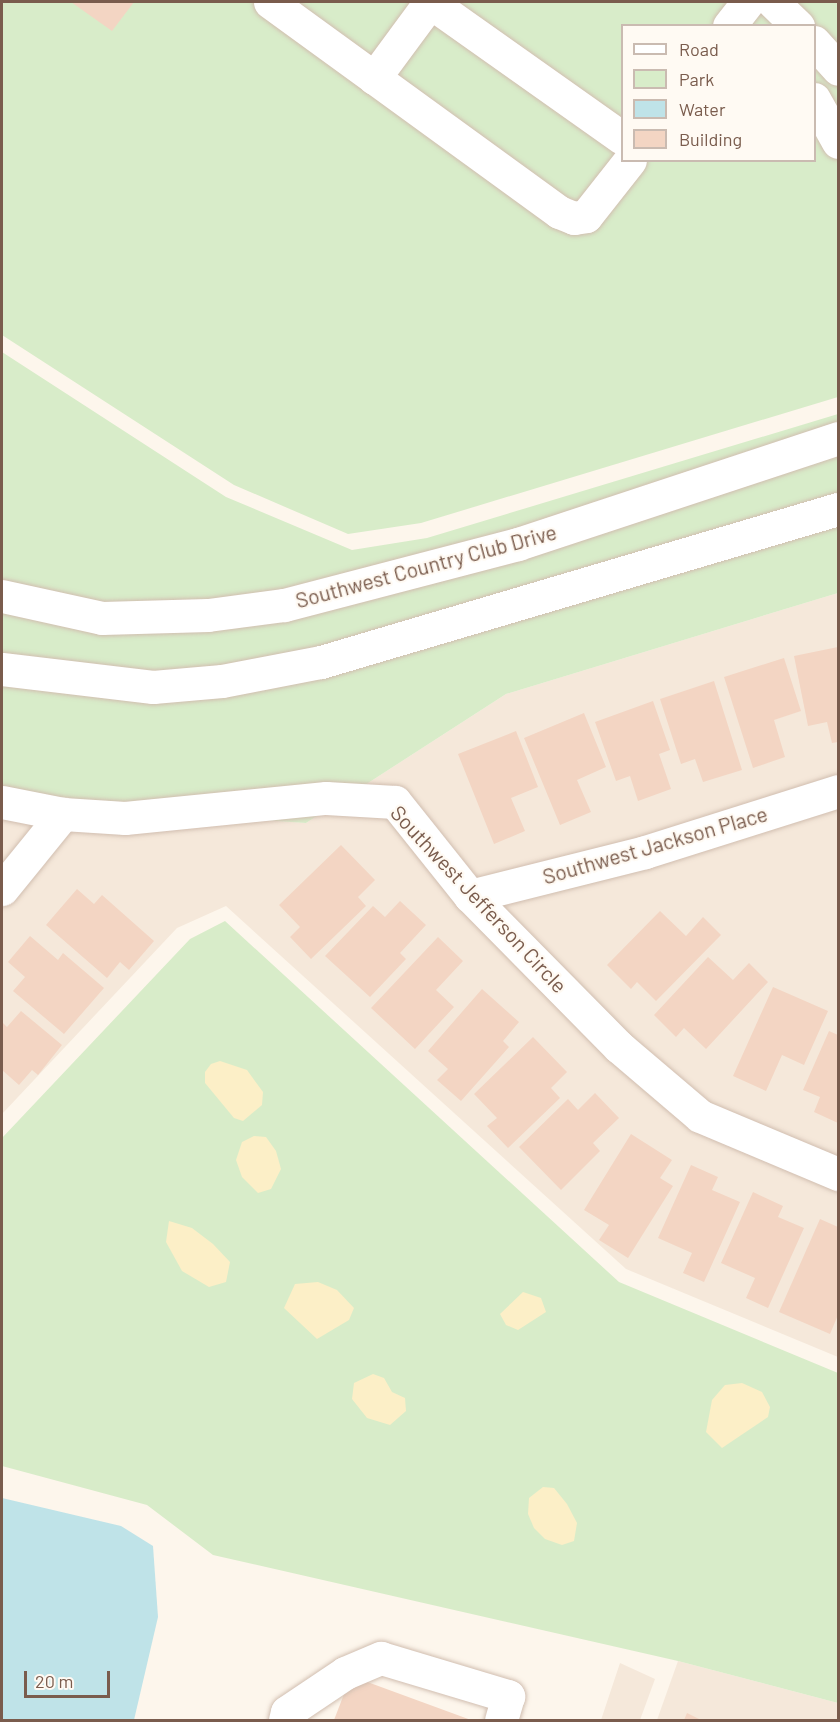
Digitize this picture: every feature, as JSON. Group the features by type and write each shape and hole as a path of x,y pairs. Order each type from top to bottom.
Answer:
{"street":[{"path":"270,2 560,212 574,218 586,216 596,207 629,162"},
{"path":"374,78 430,2 621,137"},
{"path":"773,2 796,24"},
{"path":"816,44 838,69"},
{"path":"816,103 838,142"},
{"name":"Southwest Country Club Drive","path":"2,596 102,618 208,615 284,605 518,544 838,438"},
{"path":"2,669 153,687 244,677 321,662 838,509"},
{"name":"Southwest Jackson Place","path":"470,896 645,852 838,790"},
{"name":"Southwest Jefferson Circle","path":"2,802 63,814 125,818 326,798 395,802 470,896 619,1047 700,1116 838,1174"},
{"path":"2,889 63,814"},
{"path":"285,1720 287,1712 345,1673 381,1658 508,1696 501,1720"}],"shaded area":[{"path":"838,593 838,1357 626,1269 226,906 177,928 2,1114 2,802 306,823 506,694"},
{"path":"678,1661 838,1703 838,1720 657,1720"},
{"path":"620,1663 655,1679 640,1720 601,1720"}],"green space":[{"path":"2,2 838,2 838,397 421,523 348,534 234,485 2,335"},
{"path":"2,352 226,497 352,550 427,538 838,414 838,593 506,694 306,823 2,802"},
{"path":"225,921 619,1282 838,1373 838,1703 678,1661 213,1555 147,1505 2,1466 2,1138 190,939"}],"sand":[{"path":"220,1061 247,1070 263,1092 262,1105 243,1121 234,1118 205,1083 205,1072 211,1064"},
{"path":"254,1136 266,1137 276,1151 281,1169 271,1189 258,1193 242,1177 236,1160 242,1142"},
{"path":"169,1221 192,1228 213,1244 230,1262 226,1282 209,1287 182,1271 166,1242"},
{"path":"318,1282 337,1290 354,1308 349,1320 317,1339 284,1308 295,1284"},
{"path":"523,1292 541,1298 546,1312 518,1330 506,1325 500,1314"},
{"path":"373,1374 384,1378 392,1392 405,1398 406,1411 390,1425 367,1418 352,1399 354,1383"},
{"path":"742,1383 762,1392 770,1407 768,1417 722,1448 706,1432 712,1400 725,1385"},
{"path":"543,1487 554,1488 567,1504 577,1523 574,1541 562,1545 545,1539 534,1528 528,1514 529,1498"}],"water":[{"path":"2,1498 121,1526 153,1546 158,1617 134,1720 2,1720"}],"building":[{"path":"71,2 134,2 112,31"},
{"path":"838,647 838,742 832,743 827,722 808,726 794,656"},
{"path":"784,658 801,711 774,720 785,757 753,768 724,677"},
{"path":"714,681 742,770 703,782 695,759 681,764 660,699"},
{"path":"653,701 670,750 659,754 671,789 638,801 630,776 616,781 595,722"},
{"path":"584,713 606,767 577,780 591,812 560,825 524,738"},
{"path":"516,731 538,787 511,798 525,831 494,844 458,754"},
{"path":"341,845 375,880 358,897 366,906 311,959 290,937 300,927 279,905"},
{"path":"77,889 94,904 102,895 154,941 129,970 120,962 107,978 46,925"},
{"path":"400,901 426,925 400,953 406,959 370,997 325,956 373,906 385,917"},
{"path":"660,911 686,936 703,917 721,935 656,1001 637,982 631,989 607,965"},
{"path":"30,936 58,960 63,953 104,988 64,1034 13,991 25,977 8,962"},
{"path":"438,937 463,961 436,990 454,1007 415,1049 371,1008"},
{"path":"708,957 733,980 749,963 768,982 706,1049 684,1028 676,1037 654,1015"},
{"path":"773,987 828,1011 804,1065 782,1055 766,1091 733,1076"},
{"path":"482,989 519,1022 503,1041 509,1047 461,1101 437,1080 448,1069 428,1051"},
{"path":"21,1011 62,1045 38,1075 32,1070 19,1085 2,1070 2,1022 7,1027"},
{"path":"829,1031 838,1035 838,1123 814,1112 820,1097 803,1090"},
{"path":"533,1037 567,1072 551,1088 560,1098 508,1148 487,1126 497,1118 474,1094"},
{"path":"595,1093 619,1118 593,1143 600,1151 561,1190 519,1147 568,1099 578,1110"},
{"path":"631,1134 672,1160 660,1178 673,1186 628,1258 599,1240 609,1225 584,1210"},
{"path":"691,1165 718,1177 712,1190 740,1202 704,1282 683,1273 692,1253 658,1238"},
{"path":"753,1192 783,1206 778,1217 804,1228 768,1308 746,1298 755,1278 721,1263"},
{"path":"820,1219 838,1227 838,1315 830,1334 779,1312"},
{"path":"351,1676 471,1720 334,1720"},
{"path":"687,1713 701,1720 684,1720"}]}
